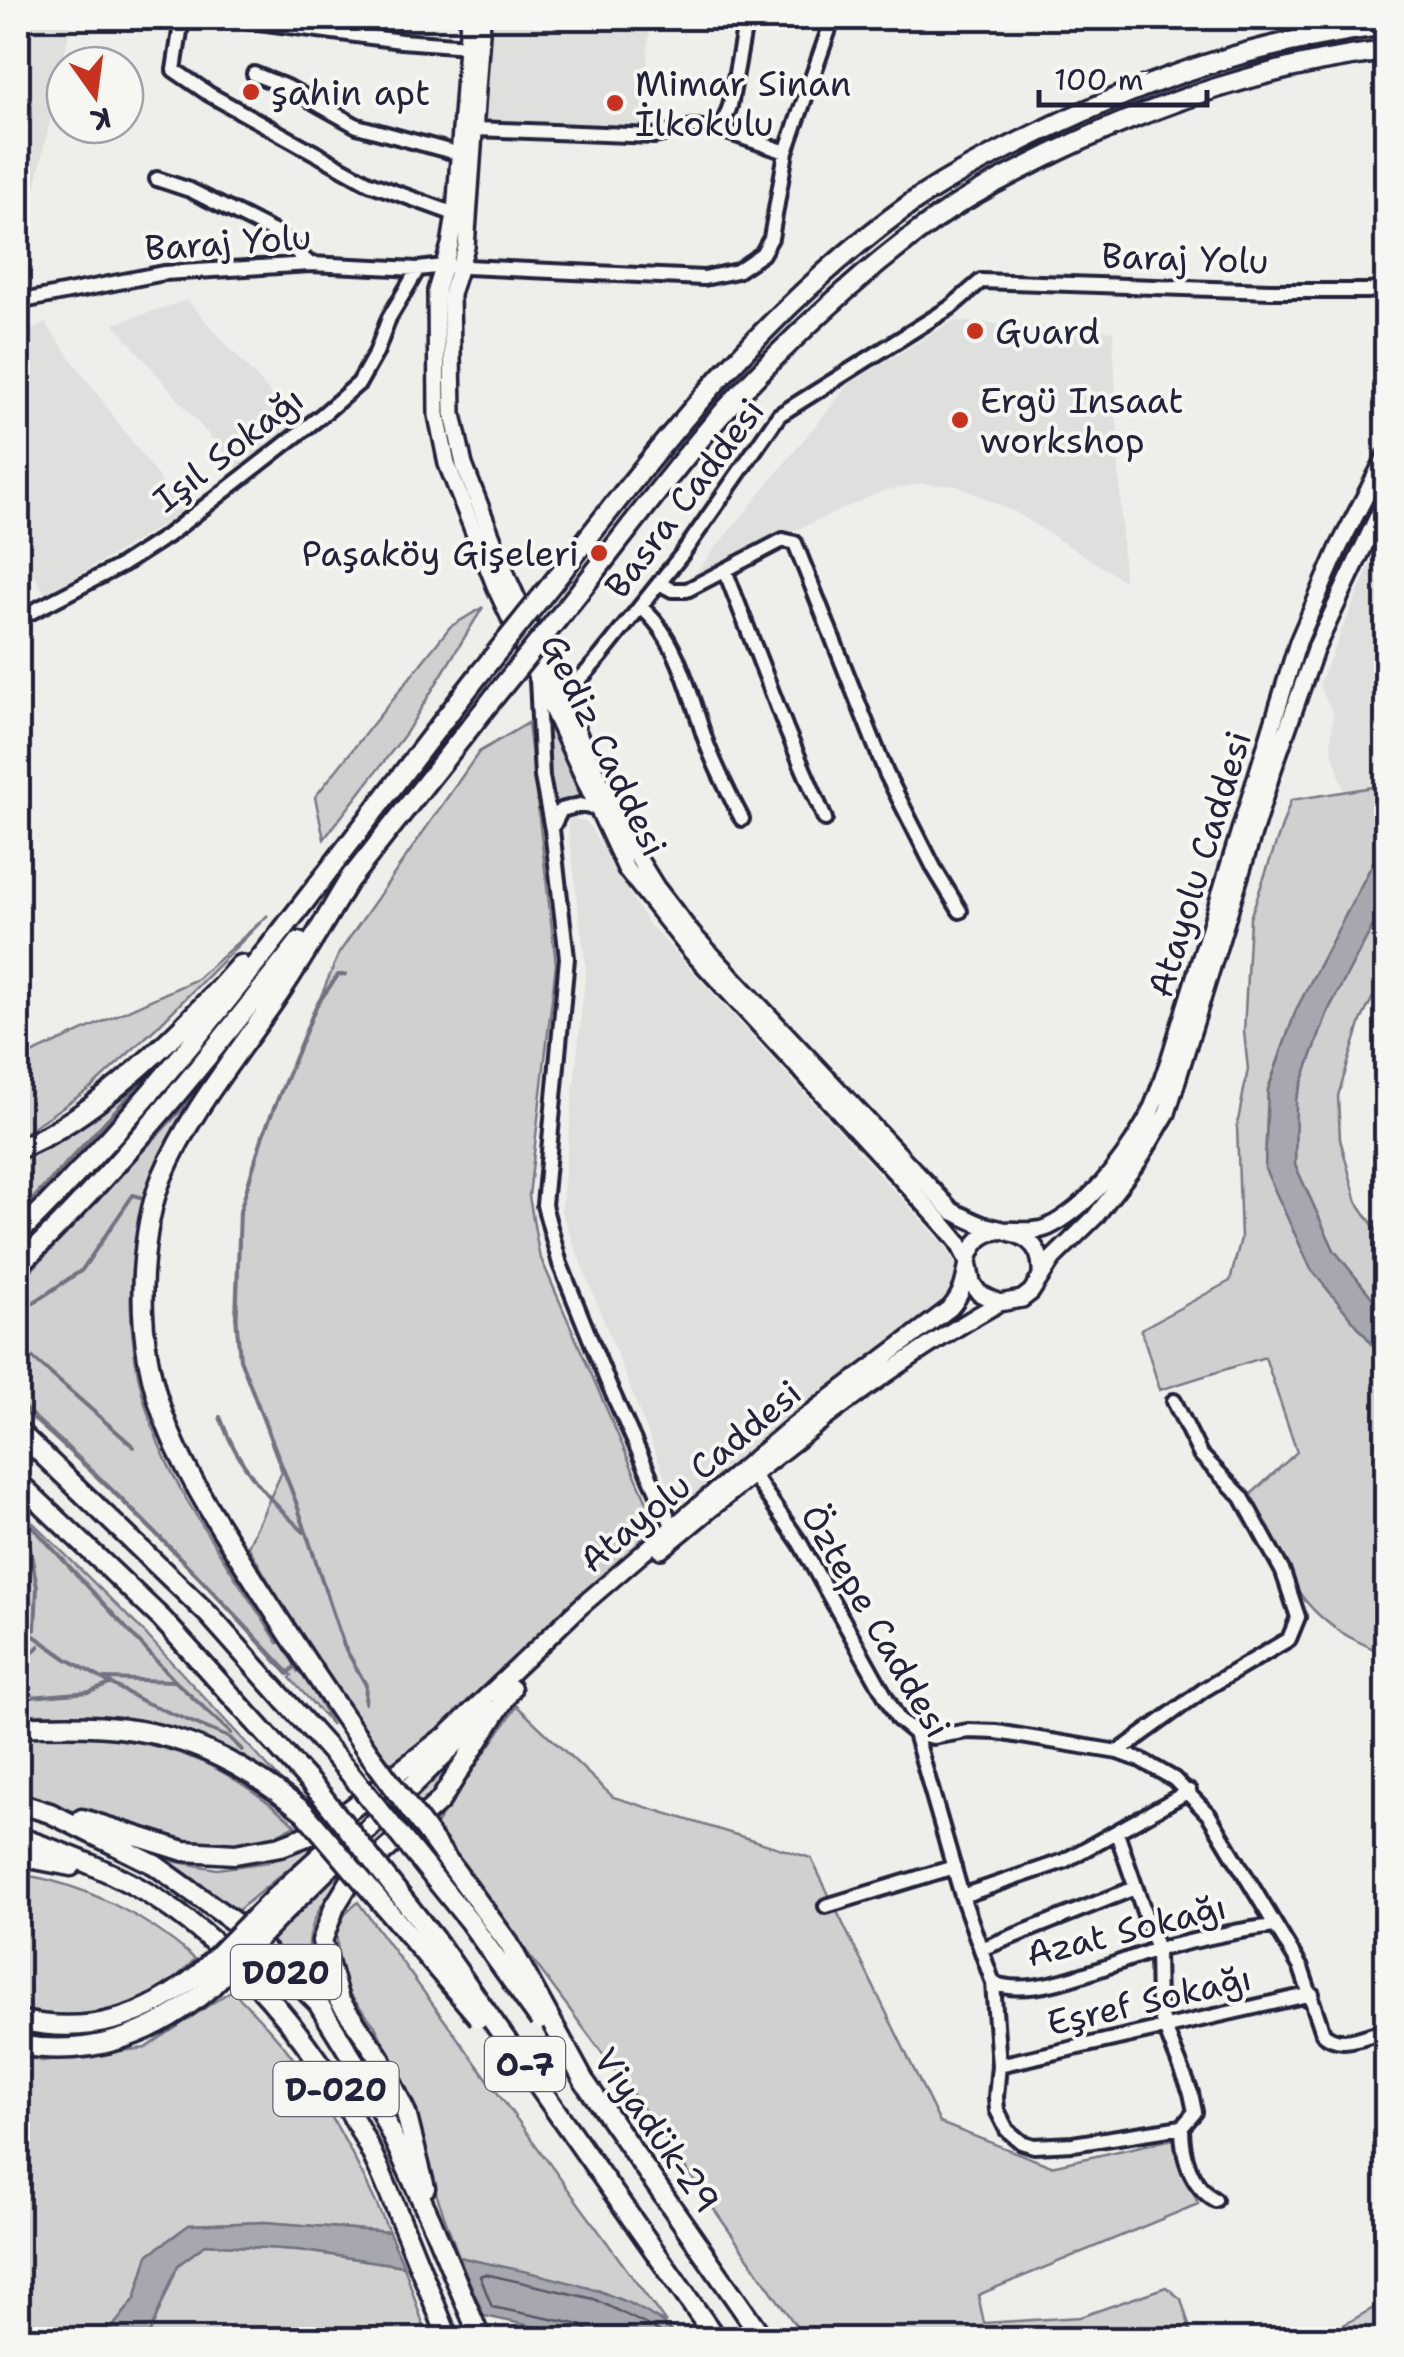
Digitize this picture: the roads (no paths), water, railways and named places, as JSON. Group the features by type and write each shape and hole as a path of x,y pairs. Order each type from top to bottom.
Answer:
{"highway":[{"path":"18,1234 86,1167 192,1044 481,672 695,408 784,311 840,260 915,201 1001,150 1096,105 1220,58 1328,33 1386,25"},
{"path":"18,1266 212,1053 731,406 822,312 941,216 1017,171 1099,132 1220,84 1330,58 1386,53"},
{"path":"18,1149 64,1127 143,1063 234,971 358,830"},
{"path":"352,875 275,1000 194,1112 161,1180 145,1246 144,1344 166,1430 187,1473 283,1628 509,1944 584,2081"},
{"name":"Viyadük-29","path":"18,1431 209,1615 347,1770 468,1921 764,2340"},
{"name":"Viyadük-29","path":"18,1482 162,1619 322,1796 440,1946 717,2340"},
{"path":"280,1904 512,1688"},
{"path":"481,2340 430,2218 406,2114 380,2058 339,2000 322,1940 349,1883 440,1801 512,1688"},
{"path":"18,1726 87,1723 172,1738 231,1761 270,1785 304,1812 552,2101"},
{"path":"50,1812 89,1820 184,1851 235,1854 266,1849 325,1829 442,1740"},
{"path":"18,2045 54,2050 85,2047 152,2028 182,2012 207,1980 442,1740"},
{"name":"D020","path":"18,1803 50,1812 155,1865 241,1927 318,2003 368,2084 430,2218"},
{"path":"18,1838 66,1854 146,1893"},
{"path":"18,1856 68,1865 146,1893"},
{"name":"D-020","path":"146,1893 165,1904 238,1966 290,2022 335,2088 378,2168 448,2340"},
{"path":"18,2020 49,2028 92,2026 138,2014 207,1980"}],"main road":[{"path":"452,267 469,18"},
{"path":"452,267 466,247 482,18"},
{"name":"Gediz Caddesi","path":"452,267 436,291 437,415 447,464 496,588 537,675 554,698 625,837 656,887 694,935 952,1211 980,1224 1009,1230"},
{"name":"Gediz Caddesi","path":"452,267 452,414 464,465 598,809 626,868 690,950 944,1225 968,1262"},
{"name":"Atayolu Caddesi","path":"512,1688 598,1602 792,1426 935,1322 962,1295 968,1262 978,1240 997,1231 1048,1227 1075,1208 1115,1168 1144,1124 1185,1012 1298,642 1339,546 1386,456"},
{"name":"Atayolu Caddesi","path":"442,1740 579,1608 779,1452 945,1334 999,1303 1022,1299 1031,1292 1041,1273 1095,1217 1139,1160 1166,1113 1271,775 1309,668 1386,499"},
{"path":"1009,1230 1030,1240 1041,1262 1041,1273"},
{"path":"968,1262 972,1284 979,1293 999,1303"}],"street":[{"path":"182,18 174,70 209,94 370,183 455,214"},
{"path":"228,18 468,46"},
{"path":"720,130 730,106 746,18"},
{"name":"Baraj Yolu","path":"18,302 164,272 310,264 704,278 737,271 762,254 771,238 786,152 833,18"},
{"path":"254,74 289,88 356,126 460,154"},
{"path":"475,129 654,136 693,127 720,130 786,152"},
{"path":"157,178 274,232 310,264"},
{"name":"Işıl Sokağı","path":"18,618 122,565 167,536 321,416 359,382 376,353 389,318 418,269"},
{"name":"Baraj Yolu","path":"981,281 1270,291 1386,288"},
{"name":"Basra Caddesi","path":"554,698 585,674 640,606 779,414 950,306 981,281"},
{"path":"659,582 672,590 687,590 783,540 795,544 886,773 960,911"},
{"path":"725,570 825,819"},
{"path":"640,606 660,628 694,697 708,746 742,820"},
{"path":"537,675 542,777 567,958 544,1205 560,1264 675,1532"},
{"path":"552,830 561,810 580,805 598,809"},
{"path":"1118,1752 1205,1689 1289,1639 1298,1617 1283,1572 1242,1498 1200,1454 1174,1401"},
{"name":"Öztepe Caddesi","path":"752,1475 800,1543 898,1718 915,1734 962,1896 993,1983 999,2065 997,2110 1007,2130 1021,2142 1034,2146 1182,2127"},
{"name":"Eşref Sokağı","path":"915,1734 933,1737 968,1731 997,1732 1118,1752 1159,1769 1188,1791 1209,1815 1301,1968 1320,2027 1331,2040 1345,2042 1386,2030"},
{"path":"962,1896 1044,1870 1117,1834 1188,1791"},
{"path":"1117,1834 1157,1950 1156,2000 1195,2112 1182,2127 1186,2159 1193,2178 1215,2200"},
{"path":"826,1906 954,1867"},
{"path":"981,1949 1135,1888"},
{"name":"Azat Sokağı","path":"993,1983 1015,1988 1050,1983 1157,1950 1274,1926"},
{"name":"Eşref Sokağı","path":"999,2065 1312,1994"}],"water":[{"path":"1386,838 1386,901 1328,1011 1296,1099 1295,1165 1334,1250 1386,1315 1386,1361 1311,1269 1265,1169 1268,1090 1296,1010"},
{"path":"265,2222 389,2232 404,2266 298,2250 206,2244 178,2265 147,2339 103,2339 135,2299 148,2255 189,2225"},
{"path":"459,2257 609,2295 637,2307 677,2339 593,2339 484,2316"}],"waterway":[{"path":"345,975 338,975 316,1006 263,1135 240,1211 236,1317 240,1359 296,1502 344,1646 366,1685 365,1703"},
{"path":"18,1217 175,1046"},
{"path":"18,1282 195,1093 167,1146"},
{"path":"92,1116 112,1101"},
{"path":"18,1187 26,1178"},
{"path":"18,1313 82,1270 133,1195 143,1198"},
{"path":"140,1226 132,1285 134,1342 146,1395 165,1447 190,1497 280,1642"},
{"path":"18,1345 134,1447"},
{"path":"18,1405 157,1535 288,1674 296,1665"},
{"path":"220,1417 255,1480 304,1532"},
{"path":"18,1511 175,1681 231,1733"},
{"path":"25,1520 37,1587 35,1630"},
{"path":"30,1633 67,1659 142,1701 230,1738 242,1750"},
{"path":"18,1667 39,1646"},
{"path":"105,1679 175,1681"},
{"path":"18,1698 90,1692 110,1684"}],"place":[{"name":"şahin apt","path":"251,92"},
{"name":"Mimar Sinan İlkokulu","path":"615,103"},
{"name":"Guard","path":"975,331"},
{"name":"Ergü Insaat workshop","path":"960,420"},
{"name":"Paşaköy Gişeleri","path":"599,553"}]}
